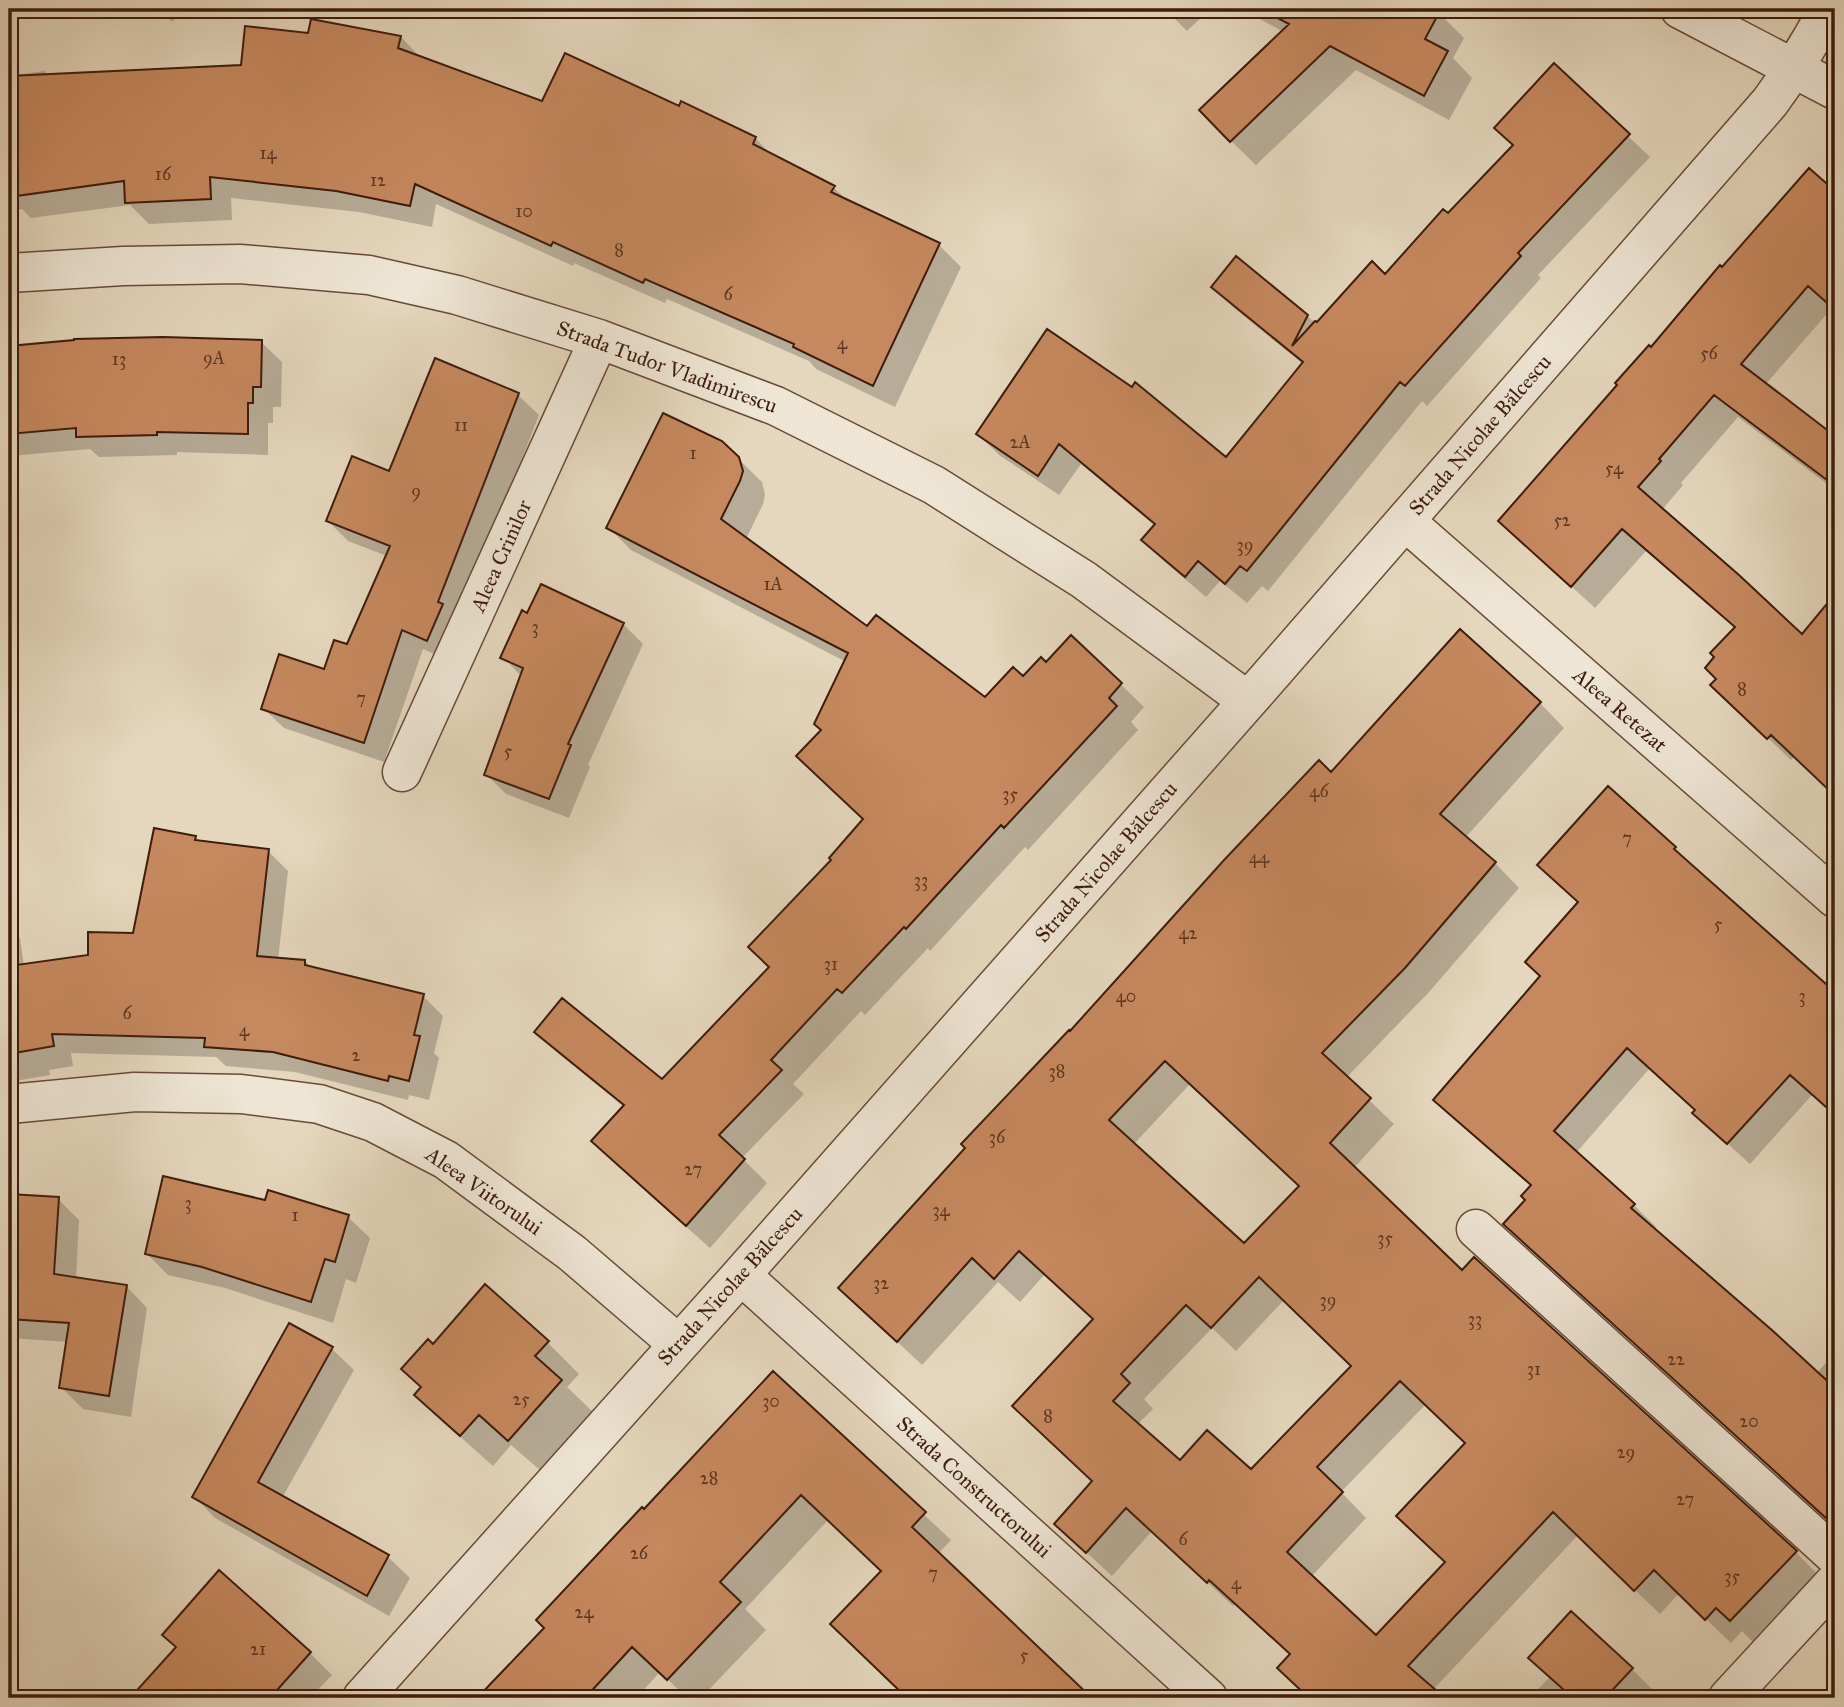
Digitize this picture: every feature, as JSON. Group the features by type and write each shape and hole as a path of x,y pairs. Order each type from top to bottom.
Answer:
{"street":[{"path":"1680,9 1835,90"},
{"name":"Strada Nicolae Bălcescu","path":"362,1698 741,1275 1248,701 1770,102 1814,37 1828,9"},
{"name":"Strada Tudor Vladimirescu","path":"9,273 240,264 369,275 457,295 599,339 776,405 934,485 1084,580 1248,701"},
{"name":"Aleea Crinilor","path":"402,772 599,339"},
{"name":"Aleea Retezat","path":"1405,521 1835,898"},
{"name":"Aleea Viitorului","path":"9,1104 135,1092 241,1094 319,1104 373,1122 446,1160 572,1253 678,1344"},
{"path":"1476,1229 1835,1556"},
{"name":"Strada Constructorului","path":"741,1275 1208,1698"},
{"path":"1728,1698 1835,1582"}],"building":[{"path":"1261,9 1441,9 1425,39 1448,51 1424,96 1330,46 1230,142 1199,110 1289,24"},
{"path":"311,19 401,36 398,48 542,101 565,53 679,106 681,101 756,137 753,144 835,186 831,192 940,243 873,386 793,347 794,344 645,279 643,283 553,242 551,246 415,184 410,206 336,191 210,177 211,199 125,203 124,181 9,197 9,76 241,65 245,26 308,33"},
{"path":"1554,63 1630,134 1518,253 1521,256 1405,386 1400,382 1247,571 1240,566 1225,584 1198,561 1185,577 1141,540 1155,524 1059,444 1038,476 976,434 1047,329 1132,387 1135,382 1226,457 1303,362 1211,287 1236,256 1308,315 1292,346 1372,261 1385,274 1443,209 1448,213 1513,145 1494,128"},
{"path":"1809,168 1835,191 1835,310 1808,286 1741,364 1835,436 1835,486 1714,395 1638,487 1802,634 1835,594 1835,796 1771,735 1767,739 1710,685 1716,679 1705,668 1714,657 1710,653 1735,627 1622,529 1571,587 1498,521 1617,385 1615,383 1649,345 1651,347 1720,265 1722,267"},
{"path":"163,337 262,340 261,387 253,387 253,403 248,403 248,434 157,432 157,435 76,437 76,428 9,434 9,346 74,339"},
{"path":"435,358 519,393 438,602 443,604 427,641 402,630 364,743 261,709 279,654 324,669 334,640 347,644 390,546 326,521 352,456 389,471"},
{"path":"663,413 722,441 739,457 743,471 721,519 867,626 876,615 985,697 1013,667 1023,676 1041,657 1046,662 1071,635 1122,683 1109,698 1117,706 1004,828 1001,825 906,929 904,927 842,993 837,989 771,1060 782,1070 719,1135 745,1159 686,1226 591,1141 624,1105 534,1032 562,998 662,1079 769,967 748,947 831,860 829,858 863,819 796,756 821,730 814,724 848,653 606,528"},
{"path":"541,584 624,623 568,744 571,745 549,799 484,775 523,668 500,658 522,610 527,613"},
{"path":"1460,629 1541,702 1440,814 1496,862 1405,968 1322,1053 1371,1098 1330,1143 1462,1270 1474,1257 1797,1551 1730,1621 1716,1608 1705,1620 1654,1570 1634,1591 1553,1512 1408,1666 1445,1698 1309,1698 1277,1668 1290,1654 1209,1580 1207,1583 1126,1508 1086,1553 1054,1524 1092,1481 1012,1406 1093,1319 1019,1251 994,1279 972,1258 897,1342 838,1288 965,1148 961,1144 1070,1031 1225,859 1319,760 1331,772","holes":["1165,1061 1299,1186 1244,1243 1109,1120","1259,1277 1351,1366 1251,1469 1207,1430 1180,1460 1113,1401 1130,1383 1121,1374 1186,1305 1211,1328","1400,1381 1465,1443 1396,1516 1445,1562 1376,1635 1287,1552 1343,1492 1317,1467"]},
{"path":"1608,786 1676,847 1674,849 1835,992 1835,1115 1790,1075 1727,1144 1692,1113 1695,1110 1627,1048 1554,1131 1635,1204 1631,1208 1835,1388 1835,1511 1827,1519 1503,1224 1525,1200 1521,1196 1531,1185 1433,1100 1540,976 1525,962 1578,902 1537,865"},
{"path":"154,828 196,836 195,840 269,849 257,956 305,960 305,965 424,994 414,1035 420,1036 409,1081 389,1076 388,1081 273,1052 204,1047 205,1038 52,1034 54,1046 9,1054 9,966 88,955 88,932 133,933"},
{"path":"163,1176 265,1200 268,1190 349,1215 335,1262 325,1259 311,1302 202,1267 145,1254"},
{"path":"9,1194 59,1197 54,1274 127,1285 109,1396 59,1388 69,1323 9,1319"},
{"path":"485,1284 549,1341 535,1356 562,1380 508,1441 479,1415 460,1436 414,1395 421,1387 401,1369 428,1339 433,1344"},
{"path":"289,1323 333,1347 258,1482 389,1555 367,1596 192,1497"},
{"path":"773,1371 926,1512 912,1527 1092,1698 907,1698 830,1624 881,1571 801,1495 720,1582 741,1602 667,1680 632,1647 585,1698 477,1698 544,1628 536,1620"},
{"path":"219,1570 311,1652 270,1698 130,1698 176,1647 162,1635"},
{"path":"1571,1611 1633,1668 1605,1698 1573,1698 1528,1658"}]}
